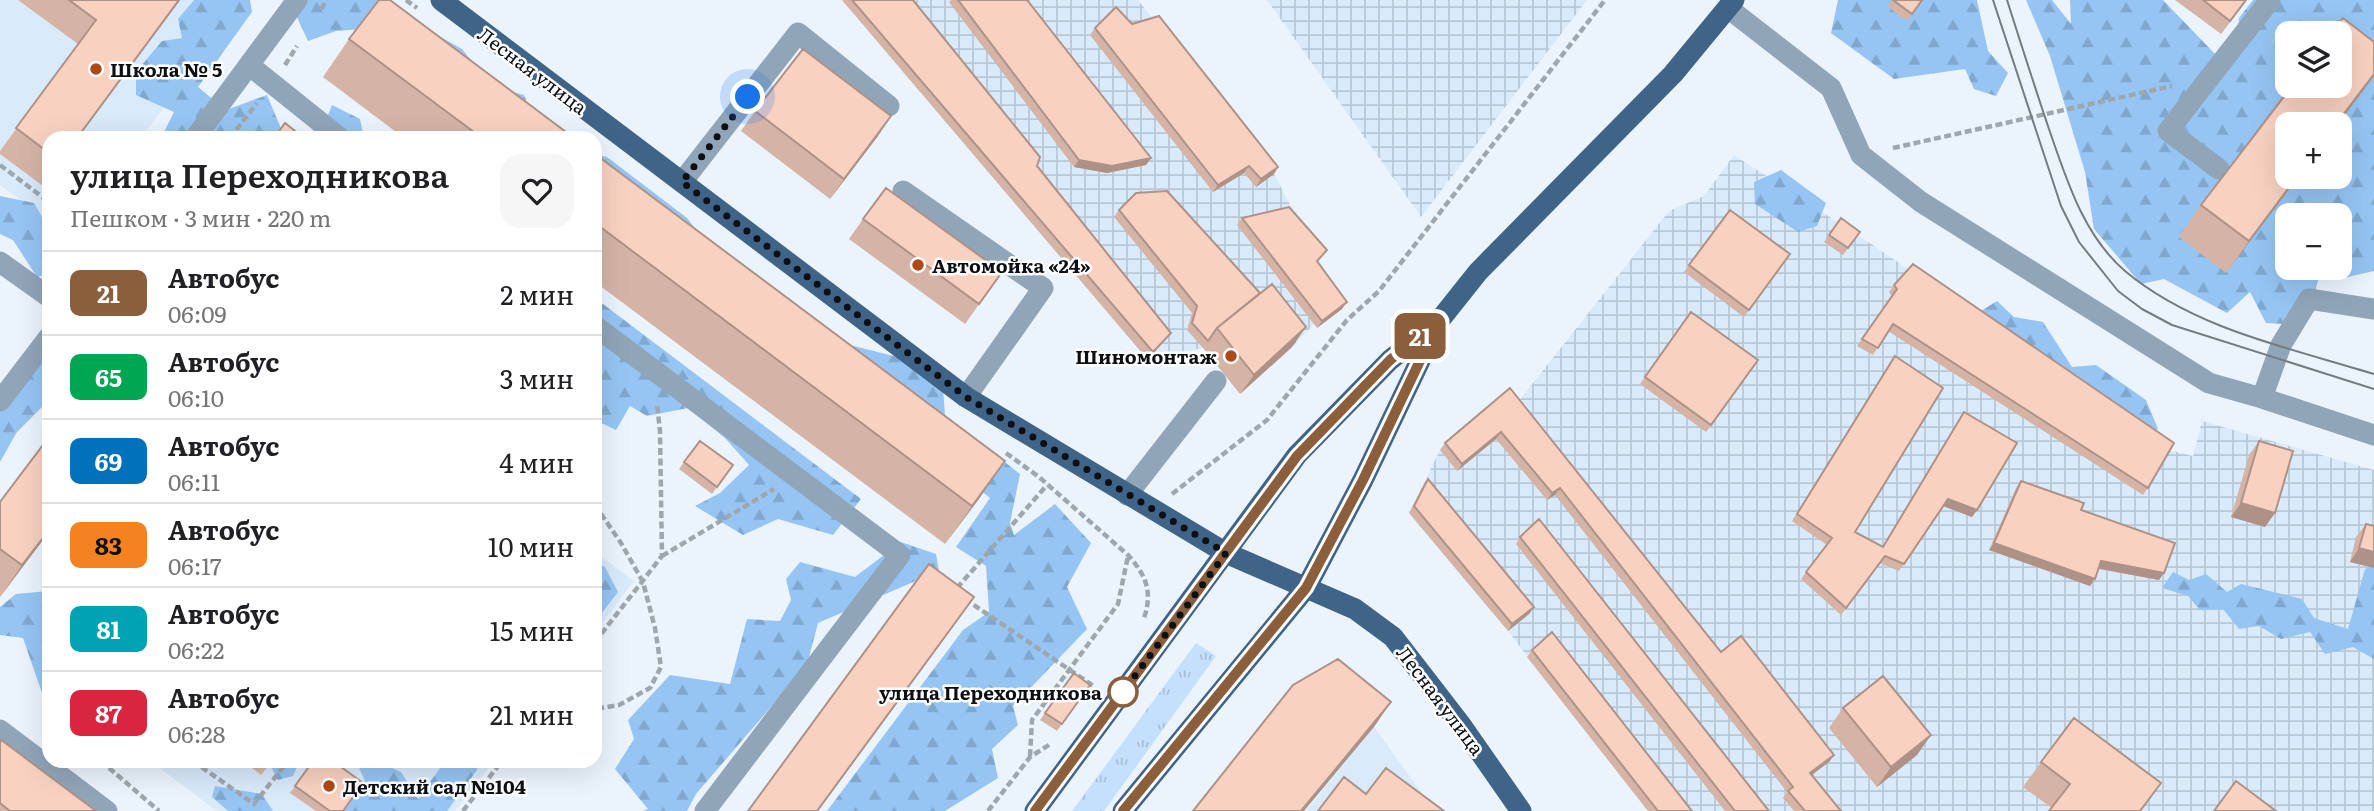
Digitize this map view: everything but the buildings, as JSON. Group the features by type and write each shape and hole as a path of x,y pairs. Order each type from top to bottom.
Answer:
{"main road":[{"name":"Лесная улица","path":"441,0 966,397 1226,553 1355,609 1393,637 1461,725 1521,811"},
{"path":"1035,811 1297,456 1390,360 1439,321 1478,272 1655,93 1731,4"},
{"path":"1123,811 1306,588 1363,480 1439,321"}],"street":[{"path":"200,131 297,0"},
{"path":"2219,169 2168,131 2270,0"},
{"path":"1731,4 1831,88 1861,155 1921,202 2209,383 2374,435"},
{"path":"682,182 798,33 889,106"},
{"path":"249,65 331,131"},
{"path":"903,191 1043,288 966,397"},
{"path":"0,262 42,291"},
{"path":"2262,398 2281,345 2309,299 2374,309"},
{"path":"602,332 900,555 705,811"},
{"path":"0,401 42,346"},
{"path":"1127,495 1216,381"},
{"path":"0,730 42,762"},
{"path":"50,768 107,811"}],"path":[{"path":"1170,496 1267,420 1347,320 1379,292 1605,0"},
{"path":"1861,155 2210,78"},
{"path":"0,165 42,197"},
{"path":"653,368 660,431 662,556"},
{"path":"1006,452 1140,568 1148,583 1149,604 1144,619"},
{"path":"602,633 662,556 774,489 802,481"},
{"path":"1047,485 954,591 1095,687 1103,676"},
{"path":"602,515 621,542 643,582 655,628 661,667 650,688 619,705 602,708"},
{"path":"1030,757 1032,720 1118,604 1128,555"},
{"path":"988,811 1030,757 1057,740"},
{"path":"110,768 159,811"},
{"path":"203,768 254,804 282,768"},
{"path":"463,811 497,768"}],"shaded area":[{"name":"Школа № 5","path":"0,0 244,0 146,131 42,131 42,217 0,185"},
{"path":"842,0 1138,0 1274,174 1339,298 1292,347 1258,303 1203,348 1148,360"},
{"path":"1267,0 1587,0 1421,217"},
{"path":"1734,155 1873,245 2169,450 2193,456 2202,421 2374,470 2374,811 1648,811 1508,631 1409,513 1440,450 1505,395 1515,406 1669,211 1704,196"},
{"path":"602,557 634,581 602,623"},
{"path":"1374,727 1435,811 1306,811"},
{"name":"Детский сад №104","path":"159,768 489,768 455,811 217,811"}],"green space":[{"path":"194,0 250,0 252,12 198,87 226,110 267,95 282,131 164,131 174,112 136,95 136,72 162,41 182,38 178,19"},
{"path":"289,0 391,0 414,22 462,49 493,87 524,95 534,121 378,28 336,31 308,41"},
{"path":"1838,0 1977,0 1988,51 2008,73 1996,96 1974,89 1965,69 1894,79 1831,33"},
{"path":"2026,0 2052,0 2071,24 2070,0 2163,0 2217,56 2236,51 2239,18 2253,0 2374,0 2374,271 2352,276 2352,203 2275,203 2275,280 2318,280 2304,325 2266,323 2250,292 2227,313 2164,279 2141,284 2094,229 2085,172 2050,56"},
{"path":"332,105 360,119 363,131 322,131"},
{"path":"602,156 687,218 714,253 832,349 854,346 913,361 943,388 945,415 1020,474 1010,523 1014,535 1055,504 1091,543 1067,587 1087,629 1013,706 1018,725 992,749 998,778 945,811 827,811 963,630 989,612 986,566 956,547 990,498 898,424 602,160"},
{"path":"1781,170 1826,203 1817,226 1798,232 1755,204 1754,182"},
{"path":"0,196 34,203 42,217 42,276 37,277 13,240 0,234"},
{"path":"1997,301 2014,317 2043,322 2072,367 2096,365 2146,400 2158,429 2127,443 2010,352 2007,327 1983,338 1968,319"},
{"path":"602,304 861,499 833,535 778,519 743,535 695,506 720,493 749,465 725,438 688,408 647,416 630,406 616,430 602,423"},
{"path":"42,346 42,407 17,432 0,462 0,389"},
{"path":"901,542 936,554 939,571 818,623 807,665 696,794 687,811 643,811 648,809 615,769 634,739 628,720 670,675 730,684 747,619 780,621 791,600 786,579 800,562 855,577"},
{"path":"602,565 605,567 618,592 602,613"},
{"path":"2374,565 2374,659 2353,647 2325,654 2310,632 2281,639 2259,626 2239,629 2223,609 2200,610 2188,596 2162,588 2173,572 2189,580 2206,574 2227,592 2241,584 2302,599 2314,618 2348,629 2365,569"},
{"path":"42,592 42,693 23,638 0,635 0,607 16,594"},
{"path":"1196,643 1216,656 1104,811 1072,811"},
{"path":"272,768 297,768 293,776 278,780"},
{"path":"359,768 392,768 401,772 418,799 440,768 477,768 447,811 325,811 337,792 365,781"},
{"path":"215,786 262,794 273,811 228,811 212,797"}],"tram line":[{"path":"1993,0 2061,206 2079,242 2118,291 2142,309 2172,325 2374,389"},
{"path":"2007,0 2070,188 2088,225 2111,257 2152,291 2212,322 2244,335 2374,374"}],"bus line":[{"name":"21","path":"1035,811 1297,456 1390,360 1439,321 1363,480 1306,588 1123,811"}],"place":[{"name":"Школа № 5","path":"96,69"},
{"name":"Автомойка «24»","path":"918,265"},
{"name":"Шиномонтаж","path":"1231,356"},
{"name":"улица Переходникова","path":"1123,692"},
{"name":"Детский сад №104","path":"329,786"}],"route":[{"path":"748,97 682,182 966,397 1226,553 1123,692"}]}
